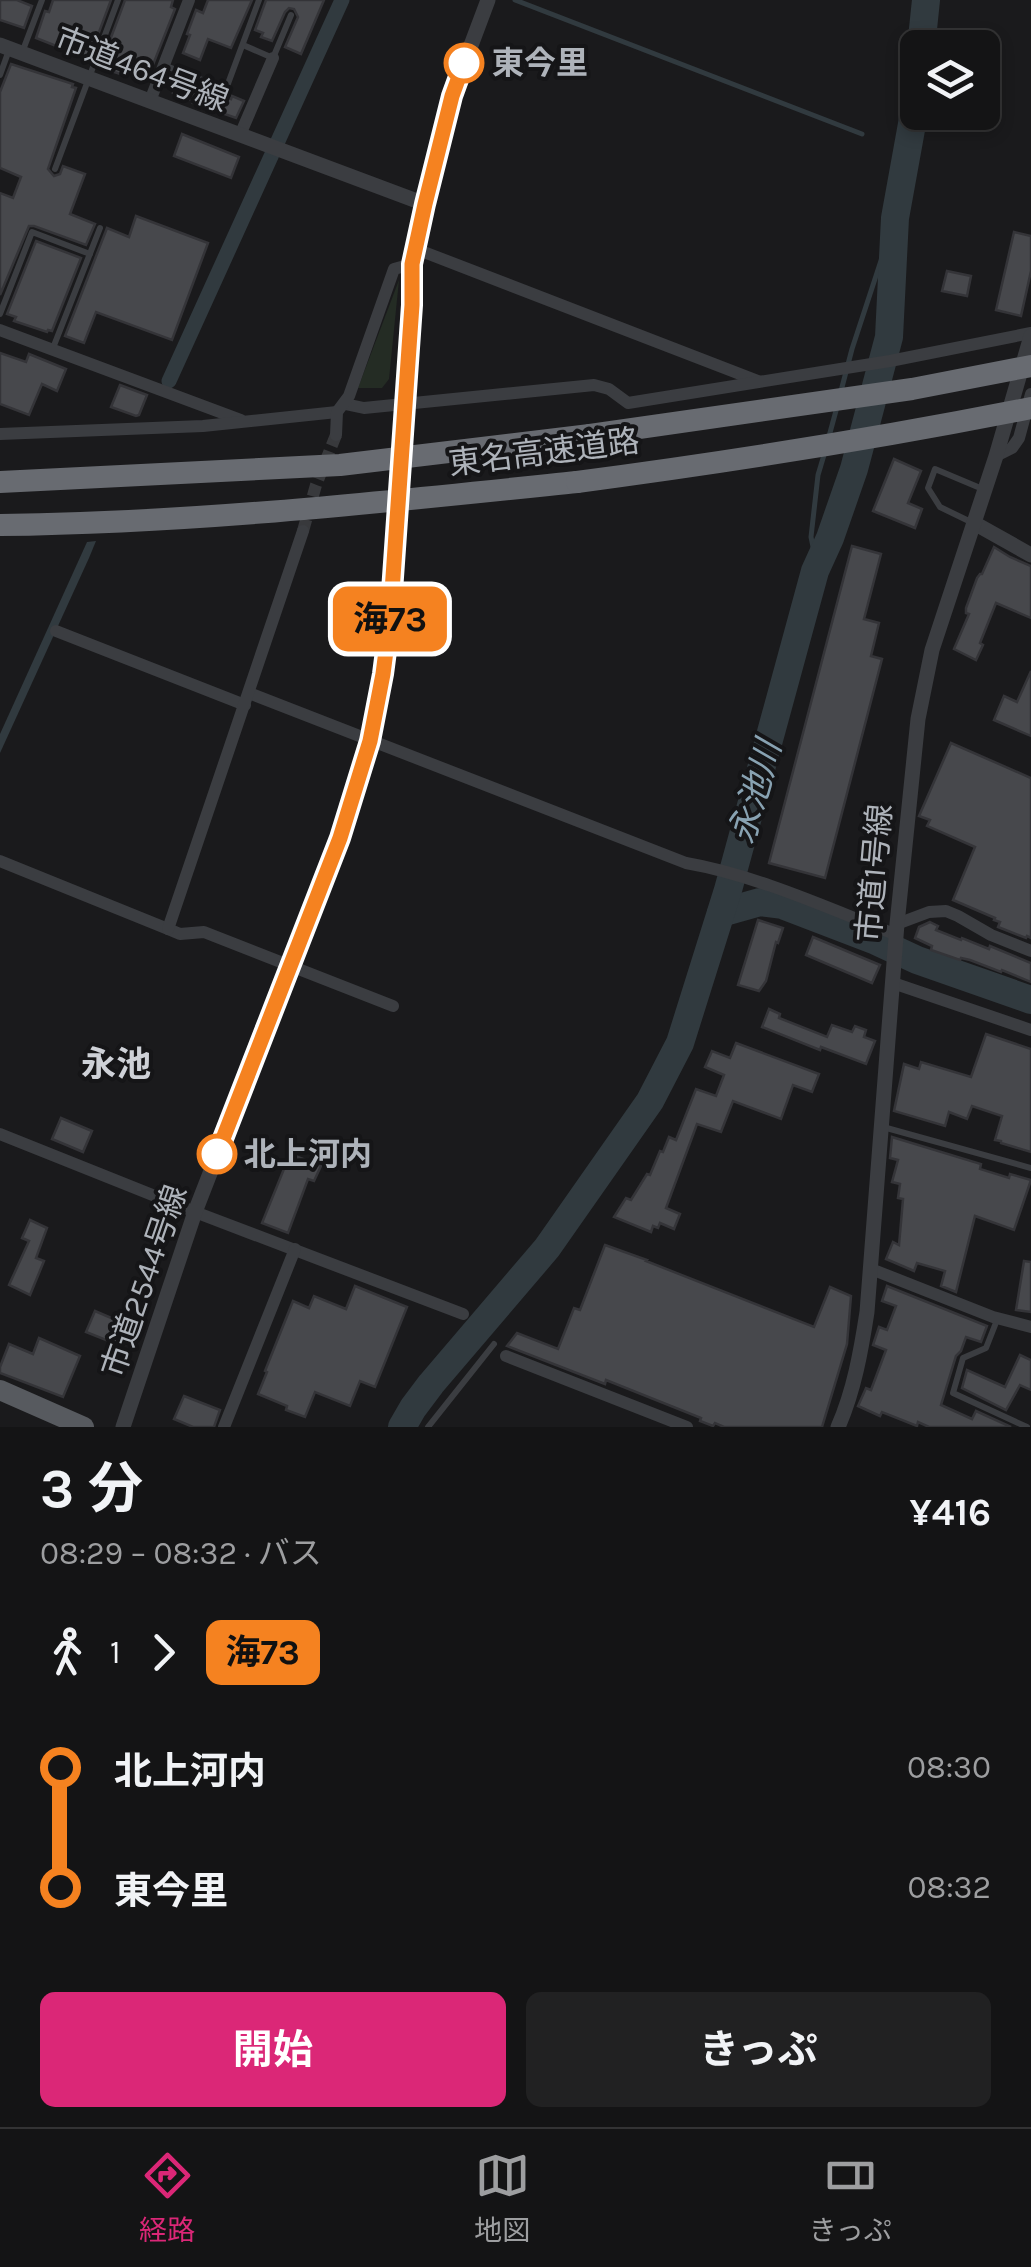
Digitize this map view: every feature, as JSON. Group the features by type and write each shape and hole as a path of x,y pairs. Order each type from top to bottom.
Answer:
{"highway":[{"name":"東名高速道路","path":"0,482 340,465 590,436 912,389 1031,366"},
{"name":"東名高速道路","path":"0,525 79,524 339,507 576,482 734,461 1031,408"}],"main road":[{"path":"0,1390 84,1427"}],"street":[{"path":"150,101 189,0"},
{"path":"403,427 414,257 452,96 488,0"},
{"name":"市道464号線","path":"10,49 425,204"},
{"path":"240,135 273,58"},
{"path":"414,257 759,382"},
{"path":"336,435 341,408 394,270 414,257"},
{"path":"0,330 246,422"},
{"path":"0,434 246,422 341,408 594,384 628,403 1031,334"},
{"name":"市道1号線","path":"838,1427 857,1368 871,1269 910,784 924,687 932,650 996,456 1031,334"},
{"path":"996,456 1012,448 1020,438 1031,394"},
{"name":"市道2544号線","path":"123,1427 195,1212 350,812 383,674 396,523"},
{"path":"974,523 1031,555"},
{"path":"168,930 303,530"},
{"path":"56,631 370,741 686,864 717,869 897,934 930,912 946,911 1031,952"},
{"path":"0,861 168,930 180,934 204,932 393,1006"},
{"path":"893,983 1031,1030"},
{"path":"0,1134 463,1314"},
{"path":"224,1427 295,1249"},
{"path":"871,1269 1031,1327"},
{"path":"506,1356 687,1427"}],"lane":[{"path":"0,75 10,49 42,0"},
{"path":"55,170 118,0"},
{"path":"164,65 226,89 260,0"},
{"path":"242,45 273,58 290,15"},
{"path":"53,350 100,228"},
{"path":"0,314 32,232 90,254"},
{"path":"974,523 940,507 928,488 935,469 985,490"},
{"path":"882,1126 1031,1168"},
{"path":"998,1318 986,1348 964,1358 952,1393 1027,1427"},
{"path":"428,1427 494,1344"}],"shaded area":[{"path":"399,280 389,379 382,388 358,388"},
{"path":"96,541 0,753 0,734 87,542"}],"building":[{"path":"0,0 17,0 32,6 24,28 0,20"},
{"path":"53,0 111,0 89,59 36,38"},
{"path":"125,0 173,0 171,7 175,9 147,80 121,70 120,74 105,69 107,66 101,64"},
{"path":"208,0 252,0 231,48 208,39 200,60 183,53 196,10 203,13"},
{"path":"266,0 324,0 301,54 285,47 298,17 294,9 285,12 272,41 255,30"},
{"path":"11,64 76,88 48,169 54,176 60,174 63,166 85,174 70,214 95,224 86,245 29,226 0,295 0,193 13,198 21,177 0,168 0,92"},
{"path":"171,75 244,101 236,118 173,93 174,89 167,86"},
{"path":"182,134 239,157 231,178 174,156"},
{"path":"136,216 208,243 172,340 96,312 84,343 65,336 107,228 129,237"},
{"path":"1014,232 1031,236 1031,271 1021,316 996,310"},
{"path":"36,241 81,258 52,331 47,332 14,321 16,317 7,314"},
{"path":"947,271 971,276 967,296 942,291"},
{"path":"0,353 26,362 29,354 66,369 57,391 42,384 29,415 0,404"},
{"path":"120,385 147,395 139,415 111,407"},
{"path":"894,459 921,471 908,503 922,509 915,528 873,511"},
{"path":"852,546 881,554 864,619 879,623 871,656 882,659 825,878 769,863"},
{"path":"994,547 1031,566 1031,618 996,603 976,660 954,649 969,614 966,608 977,578"},
{"path":"1031,671 1031,736 994,720 1004,696 1017,702"},
{"path":"951,743 1031,778 1031,938 998,927 1000,922 995,918 953,900 975,847 927,826 930,820 919,816"},
{"path":"758,920 783,928 759,991 738,985"},
{"path":"930,922 938,926 936,930 1031,963 1031,982 931,950 932,946 915,938 919,927"},
{"path":"813,937 880,965 872,983 806,955"},
{"path":"769,1009 780,1014 779,1018 827,1037 832,1025 852,1032 855,1026 866,1030 864,1037 875,1041 866,1064 762,1027"},
{"path":"986,1034 1031,1049 1031,1152 995,1140 1002,1116 972,1106 967,1119 949,1112 945,1126 894,1111 904,1064 919,1069 921,1062 971,1077"},
{"path":"736,1043 819,1074 812,1092 793,1085 781,1119 733,1101 721,1132 697,1124 666,1208 680,1214 674,1229 660,1223 651,1232 614,1217 626,1198 631,1200 650,1175 669,1137 676,1140 696,1089 716,1096 724,1075 705,1067 712,1051 730,1058"},
{"path":"61,1118 92,1131 83,1152 52,1139"},
{"path":"892,1137 981,1164 980,1169 1009,1178 1010,1174 1031,1180 1014,1230 975,1216 956,1292 941,1286 945,1271 917,1263 914,1271 886,1259 893,1242 899,1245 903,1199 898,1198 900,1184 892,1182 898,1160 890,1158"},
{"path":"290,1154 321,1166 314,1181 308,1179 288,1233 262,1223"},
{"path":"30,1220 47,1228 36,1258 44,1261 30,1295 9,1285 29,1241 22,1238"},
{"path":"605,1245 814,1327 830,1287 851,1296 847,1344 822,1427 724,1427 715,1423 713,1426 606,1380 605,1384 507,1346 517,1333 558,1349 574,1308 580,1310"},
{"path":"1024,1261 1031,1262 1031,1312 1016,1310"},
{"path":"355,1286 407,1307 375,1387 360,1381 350,1406 315,1392 305,1417 258,1394 293,1301 309,1308 314,1296 346,1309"},
{"path":"887,1286 987,1326 981,1342 966,1337 941,1405 972,1419 976,1411 1011,1427 929,1427 918,1422 917,1426 858,1406 866,1388 871,1390 886,1350 873,1345 879,1327 887,1330 896,1306 882,1301"},
{"path":"95,1311 130,1326 121,1346 86,1332"},
{"path":"39,1338 80,1356 63,1397 0,1373 9,1344 33,1354"},
{"path":"1020,1355 1031,1360 1031,1390 1020,1385 1006,1410 962,1388 967,1370 1005,1387"},
{"path":"184,1396 220,1410 214,1427 193,1427 174,1419"}],"waterway":[{"path":"169,381 342,0"},
{"path":"515,0 862,134"},
{"name":"永池川","path":"923,30 926,0"},
{"name":"永池川","path":"402,1427 431,1384 547,1248 650,1101 680,1043 728,890 815,571 854,469 889,337 895,218 911,130"},
{"path":"841,391 895,218"},
{"path":"828,440 837,407"},
{"path":"817,566 811,537 824,455"},
{"path":"721,913 760,902 782,905 917,960 1031,1000"}],"tunnel":[{"path":"397,508 403,427"},
{"path":"303,531 336,435"}],"bus line":[{"name":"海73","path":"217,1154 340,838 370,741 390,620 412,264 452,96 464,63"}],"place":[{"name":"東今里","path":"464,63"},
{"name":"北上河内","path":"217,1154"}],"district":[{"name":"永池","path":"116,1064"}]}
